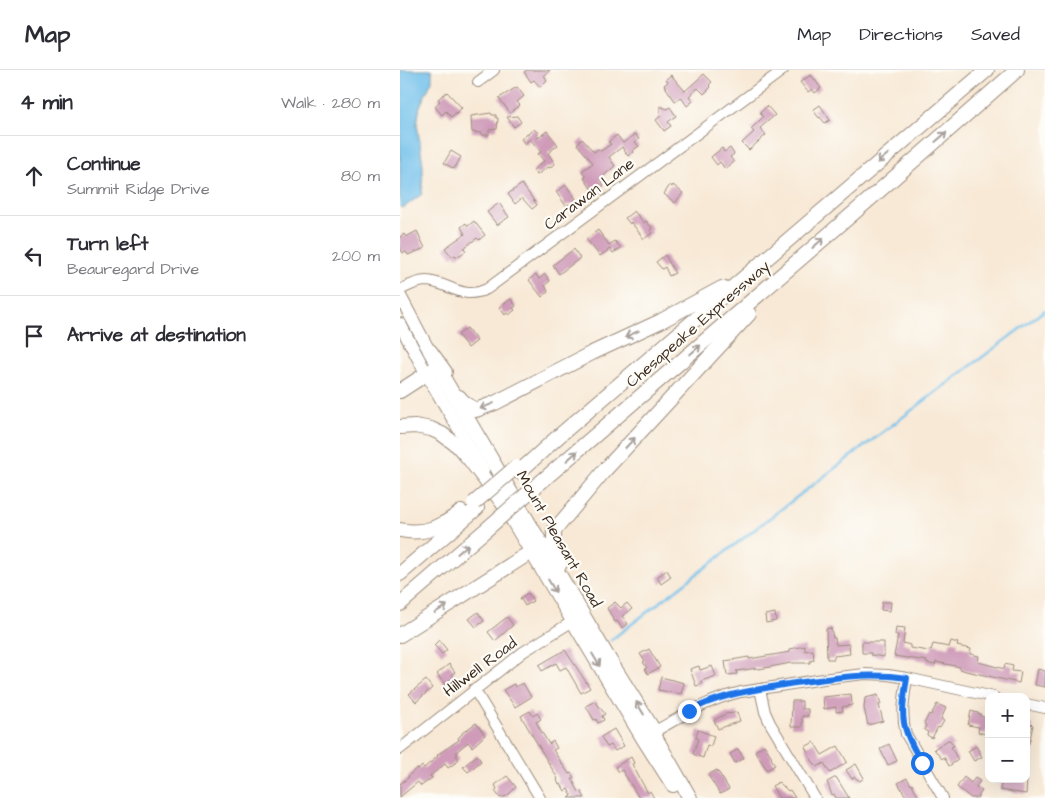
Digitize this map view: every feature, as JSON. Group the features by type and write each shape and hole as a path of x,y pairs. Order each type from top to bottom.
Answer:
{"highway":[{"name":"Chesapeake Expressway","path":"400,574 475,505 560,435 987,70"},
{"name":"Chesapeake Expressway","path":"400,604 1017,70"},
{"path":"430,351 465,404 469,408 479,410 707,297 726,286 777,243 820,214"},
{"path":"400,635 531,552 538,539 764,299 781,276"},
{"path":"400,391 432,370"},
{"name":"Mount Pleasant Road","path":"432,370 538,539 578,618 648,734 681,798"},
{"path":"400,427 431,428 442,434 458,446 502,502"},
{"path":"578,618 553,538 556,527 583,498 604,471"},
{"name":"Mount Pleasant Road","path":"502,502 531,552 578,618"},
{"path":"400,530 421,532 433,529 475,505"},
{"name":"Mount Pleasant Road","path":"648,734 656,736 690,798"}],"main road":[{"name":"Mount Pleasant Road","path":"400,296 430,351 432,370"},
{"name":"Mount Pleasant Road","path":"400,324 432,370 502,502"}],"street":[{"path":"478,82 494,70"},
{"name":"Carawan Lane","path":"400,290 416,283 428,281 461,293 476,293 487,289 783,70"},
{"name":"Hillwell Road","path":"400,748 523,652 578,618"},
{"path":"648,734 706,702 724,696 850,675 888,675 985,695"},
{"path":"907,678 902,711 906,734 943,798"},
{"path":"474,689 540,798"},
{"path":"760,689 765,712 770,723 815,798"},
{"path":"1030,705 1045,708"}],"water":[{"path":"400,70 432,70 432,81 420,106 417,124 423,165 422,194 403,208 400,207"}],"building":[{"path":"527,70 550,70 544,75 547,80 540,87 534,80 531,82 524,72"},
{"path":"704,74 712,82 709,85 711,87 704,94 698,88 689,96 693,101 687,106 681,97 675,101 664,85 668,82 666,79 671,75 685,91"},
{"path":"811,75 821,88 815,93 812,89 808,92 800,82"},
{"path":"517,87 524,96 517,102 520,105 510,113 499,98"},
{"path":"447,92 462,108 451,117 446,111 442,115 436,108 440,101 438,99"},
{"path":"820,105 830,120 825,123 813,110"},
{"path":"660,106 667,109 670,107 676,116 668,122 671,126 664,131 656,120 662,115 660,113"},
{"path":"767,106 775,115 760,128 766,135 749,150 742,143 754,132 751,129 763,117 760,113"},
{"path":"491,113 498,118 497,129 489,130 489,135 472,132 471,116"},
{"path":"517,116 521,122 514,127 507,117"},
{"path":"534,129 538,133 536,135 538,138 547,131 558,145 548,153 555,164 537,175 533,170 544,161 538,154 541,152 530,139 525,144 521,139"},
{"path":"635,134 639,139 635,142 639,146 628,156 622,147 609,157 615,166 600,179 604,185 602,192 596,196 584,178 586,177 582,171 593,163 577,144 582,139 594,152 598,149 601,151 611,144 608,142 617,135 623,143"},
{"path":"722,148 724,152 730,148 734,154 730,157 734,162 725,169 720,162 717,165 711,157"},
{"path":"451,151 461,157 454,169 444,163"},
{"path":"522,184 537,205 532,209 522,198 515,204 508,194"},
{"path":"566,185 576,199 574,200 576,202 570,206 569,204 566,206 556,192"},
{"path":"670,185 672,187 673,185 683,193 675,203 664,194"},
{"path":"499,203 509,217 497,225 487,212"},
{"path":"634,211 644,223 646,221 652,228 650,230 652,233 644,239 631,222 630,224 625,218"},
{"path":"474,221 485,235 479,240 477,238 464,248 466,251 457,257 455,255 452,257 445,248 465,234 461,227 466,223 468,226"},
{"path":"598,230 609,245 615,241 621,248 613,253 610,249 600,256 586,239"},
{"path":"417,231 425,248 408,255 406,252 403,253 400,248 400,237 404,234 406,237"},
{"path":"574,249 580,258 559,274 553,265"},
{"path":"665,255 675,273 669,276 665,267 662,269 656,262"},
{"path":"536,274 539,279 545,274 550,281 545,285 548,292 542,297 529,280"},
{"path":"511,299 516,306 513,308 515,310 509,315 507,313 505,315 499,307"},
{"path":"467,328 477,341 468,348 458,335"},
{"path":"667,570 671,577 661,584 657,577"},
{"path":"528,593 533,601 525,606 520,598"},
{"path":"615,602 621,608 627,603 632,609 622,616 628,624 622,628 617,621 615,622 607,608"},
{"path":"882,602 891,602 890,611 881,610"},
{"path":"478,612 484,621 476,627 469,619"},
{"path":"775,613 776,621 766,623 765,615"},
{"path":"507,617 513,625 495,641 488,632"},
{"path":"896,627 905,628 903,643 910,645 910,648 929,651 933,644 949,647 951,641 958,643 957,646 971,649 970,654 979,656 978,662 1004,669 1005,664 1013,666 1012,671 1021,672 1019,683 966,671 960,669 960,667 936,662 935,665 926,663 927,661 894,656 898,635 895,635"},
{"path":"831,628 836,645 849,644 850,654 827,659 826,629"},
{"path":"439,640 447,650 442,654 434,645"},
{"path":"862,642 884,642 884,657 871,655 871,653 862,653"},
{"path":"805,646 805,651 813,650 814,660 810,661 810,663 791,663 736,671 737,674 727,675 725,661 790,652 790,649"},
{"path":"649,649 660,667 648,674 643,662 645,661 640,654"},
{"path":"565,650 590,688 581,693 566,667 560,670 556,663 542,671 539,665"},
{"path":"449,664 455,672 452,674 454,677 445,685 437,674"},
{"path":"699,666 700,670 712,666 716,676 701,681 702,684 696,686 690,669"},
{"path":"1038,669 1045,671 1045,687 1035,685"},
{"path":"661,677 684,683 681,694 658,690"},
{"path":"426,680 432,688 416,702 409,694"},
{"path":"523,683 531,697 515,707 503,690 514,684 515,687"},
{"path":"851,694 852,705 842,707 843,711 836,712 836,707 824,709 823,697"},
{"path":"878,695 883,721 868,725 864,708 865,698"},
{"path":"595,701 605,714 602,716 604,720 598,723 596,719 594,720 586,706"},
{"path":"792,701 802,701 802,709 808,709 808,716 802,716 802,727 791,727"},
{"path":"937,704 946,708 941,719 944,721 932,738 924,730 926,725 924,724"},
{"path":"530,711 533,716 537,713 541,719 536,722 541,731 549,744 553,741 557,748 553,750 569,774 571,773 579,792 581,791 585,798 569,798 572,796 568,789 565,791 561,784 559,785 558,779 521,716"},
{"path":"971,711 981,714 980,716 985,717 985,734 978,732 979,727 968,725"},
{"path":"737,712 740,721 718,729 714,720 728,713"},
{"path":"476,723 485,735 479,741 472,747 468,742 456,752 458,754 456,755 458,761 448,768 445,764 430,776 432,778 421,786 418,782 400,797 400,784 408,776 417,768 418,770 422,766 424,768 437,755 459,740 458,738 462,733"},
{"path":"1030,724 1033,725 1030,739"},
{"path":"614,729 624,746 615,751 611,745 607,747 601,737"},
{"path":"698,730 714,736 711,746 707,745 703,758 693,754 698,739 696,738"},
{"path":"948,740 954,746 951,747 958,760 949,766 944,757 942,759 934,749"},
{"path":"814,742 822,755 838,746 847,762 830,773 824,763 817,767 808,755 805,747"},
{"path":"889,744 897,761 888,765 880,749"},
{"path":"764,745 775,765 767,770 755,751"},
{"path":"976,746 982,757 974,761 968,751"},
{"path":"738,749 744,758 735,763 730,754"},
{"path":"477,755 481,761 468,772 463,767"},
{"path":"631,757 634,763 632,764 640,779 648,793 650,791 654,798 639,798 622,770 618,772 615,767"},
{"path":"856,764 864,778 860,781 854,777 852,779 846,770"},
{"path":"717,770 729,789 720,794 708,775"},
{"path":"507,776 516,787 507,796 500,798 495,791 497,789 495,785"},
{"path":"836,777 849,798 836,798 834,794 832,795 827,782"},
{"path":"964,777 971,783 975,778 980,781 976,787 982,791 977,798 971,798 957,787"},
{"path":"907,778 919,798 907,798 898,783"},
{"path":"779,782 788,791 790,790 795,798 779,798 772,786"},
{"path":"1001,783 1027,783 1026,794 1000,790"}],"waterway":[{"path":"611,640 1045,310"}],"route":[{"path":"689,711 706,702 741,692 830,678 865,674 907,678 902,711 903,723 908,740 922,763"}]}
